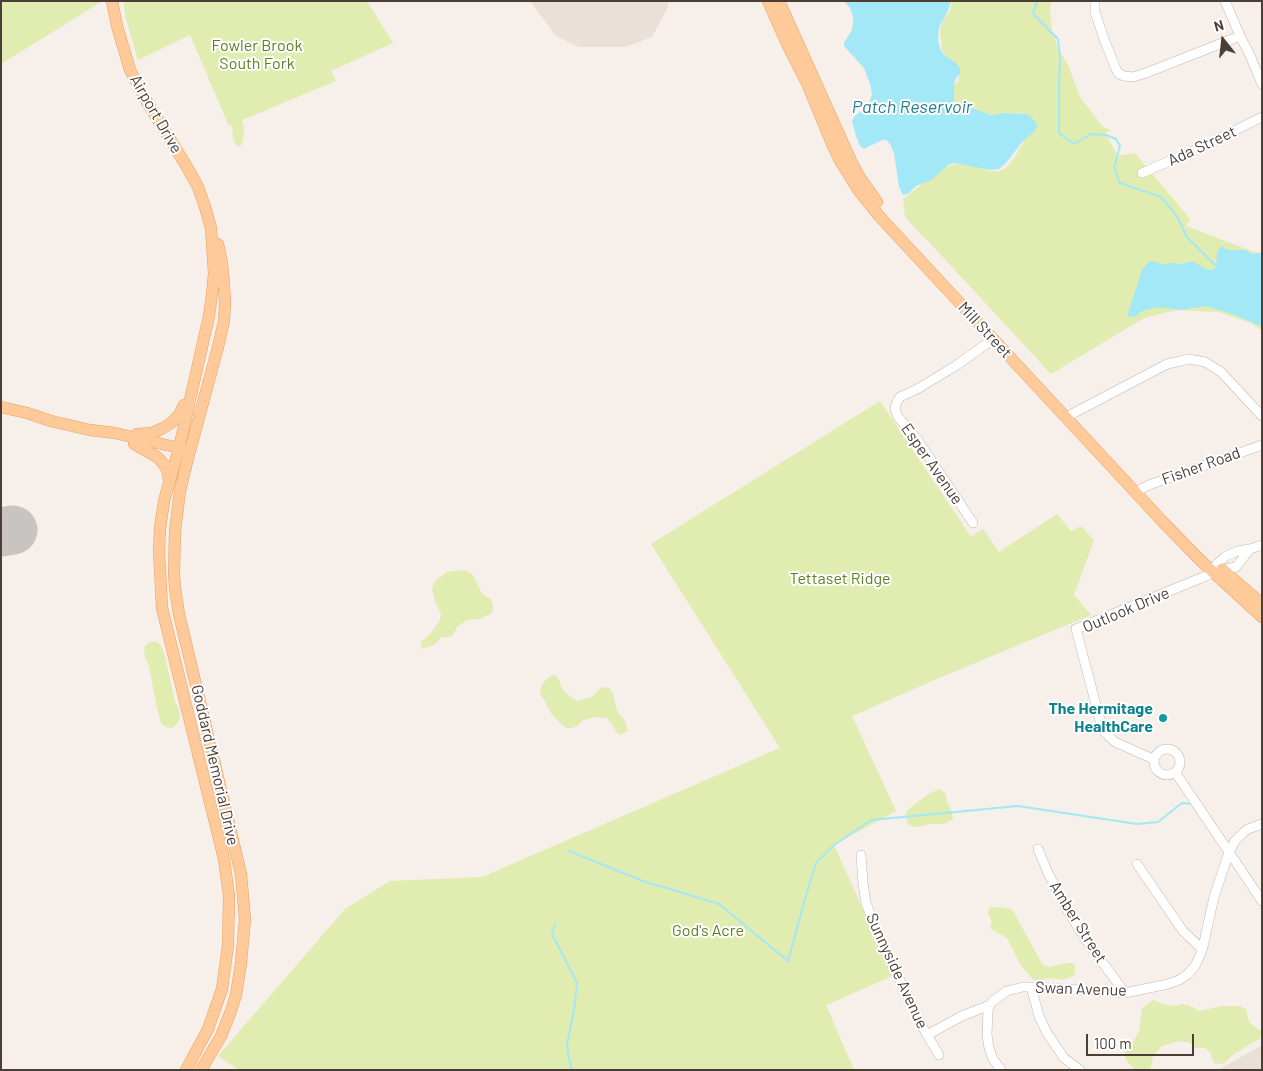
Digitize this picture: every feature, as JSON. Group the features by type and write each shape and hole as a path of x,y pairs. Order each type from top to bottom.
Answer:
{"main road":[{"name":"Airport Drive","path":"112,1 130,70 198,187 212,228 214,274 209,316 178,452"},
{"name":"Mill Street","path":"768,1 788,46 830,125 875,200 1141,489 1262,617"},
{"name":"Mill Street","path":"779,1 830,125 830,139 854,183 868,203 1163,522 1217,569 1262,604"},
{"name":"Airport Drive","path":"90,430 134,444 189,454 218,347 226,303 222,263 210,224"},
{"name":"Airport Drive","path":"1,407 90,430 134,435 152,433 171,423 179,414 186,402 194,378"},
{"name":"Airport Drive","path":"115,433 178,452"},
{"path":"134,444 157,457 162,462 169,474 169,482"},
{"name":"Goddard Memorial Drive","path":"178,452 164,500 160,528 159,552 162,608 224,860 230,913 222,989 208,1029 186,1070"},
{"name":"Goddard Memorial Drive","path":"189,454 180,491 174,531 175,588 179,614 241,874 245,919 241,963 231,1011 221,1036 201,1070"}],"street":[{"path":"1225,1 1240,36 1250,53 1262,84"},
{"path":"1097,2 1095,12 1104,39 1116,70 1124,76 1133,77 1146,73 1240,36"},
{"name":"Ada Street","path":"1142,173 1204,146 1262,117"},
{"name":"Esper Avenue","path":"973,523 917,439 898,417 895,409 900,397 957,365 993,339"},
{"path":"1072,414 1167,364 1189,359 1205,362 1220,372 1262,416"},
{"name":"Fisher Road","path":"1141,489 1262,445"},
{"path":"1217,569 1224,557 1262,545"},
{"path":"1217,569 1236,568 1250,549"},
{"name":"Outlook Drive","path":"1153,759 1115,742 1105,734 1076,628 1206,576 1217,569"},
{"path":"1168,748 1178,754 1180,760 1175,772 1166,775 1160,773 1154,766 1153,759 1161,749 1168,748"},
{"path":"1175,772 1262,901"},
{"name":"Swan Avenue","path":"927,1035 962,1016 990,1005 1007,991 1018,988 1031,987 1125,993 1168,984 1184,977 1195,966 1202,949 1214,897 1229,852 1235,841 1243,833 1262,824"},
{"name":"Amber Street","path":"1038,849 1051,880 1066,908 1086,940 1125,993"},
{"name":"Sunnyside Avenue","path":"861,855 862,883 866,903 884,949 939,1055"},
{"path":"1136,864 1183,931 1202,949"},
{"path":"1031,987 1046,1033 1064,1058 1080,1070"},
{"path":"990,1005 987,1035 991,1054 1000,1070"}],"shaded area":[{"path":"530,1 668,1 668,7 652,37 625,47 579,47 556,36"},
{"path":"1262,1045 1262,1070 1218,1070"}],"green space":[{"path":"1,1 101,1 101,2 1,64"},
{"name":"Fowler Brook South Fork","path":"123,1 367,1 393,43 331,71 336,81 242,120 244,128 243,141 240,147 236,145 232,125 229,126 190,35 138,60 126,19"},
{"path":"952,1 1051,1 1052,30 1058,48 1068,65 1080,97 1103,127 1111,130 1105,133 1118,156 1135,153 1190,219 1186,226 1262,255 1262,331 1251,323 1219,312 1176,310 1144,318 1051,374 905,216 903,199 943,168 960,164 989,171 999,171 1006,168 1025,139 1036,130 1034,123 1020,113 994,115 960,109 956,104 953,87 959,80 958,72 942,50 940,30 942,22 950,11"},
{"name":"God's Acre","path":"880,401 971,537 983,529 999,552 1057,514 1071,531 1081,526 1094,540 1074,595 1091,615 852,716 896,811 834,845 893,976 826,1005 854,1070 239,1070 218,1056 345,909 390,881 482,877 780,748 651,544"},
{"path":"464,570 473,575 482,594 491,599 493,605 492,613 480,619 467,620 457,627 453,635 442,637 434,645 421,649 421,642 431,633 440,620 441,614 432,589 435,581 447,572"},
{"path":"156,641 164,653 175,701 180,713 177,724 172,728 166,727 161,723 149,666 145,657 144,648 146,645"},
{"path":"553,675 558,678 566,693 578,701 592,697 602,687 609,688 613,694 617,711 625,721 628,731 619,735 607,718 596,717 582,721 572,728 563,726 550,712 541,696 540,689 544,682"},
{"path":"940,789 946,794 953,819 946,823 918,827 908,824 905,815 907,811 930,793"},
{"path":"990,907 1012,909 1042,964 1049,967 1072,963 1075,966 1075,975 1063,980 1051,978 1037,981 1032,978 1020,964 1007,938 990,928 992,922 988,913"},
{"path":"1153,1000 1176,1006 1188,1005 1200,1011 1222,1006 1239,1006 1246,1009 1249,1022 1262,1032 1262,1035 1223,1064 1214,1063 1210,1052 1205,1048 1194,1047 1190,1043 1179,1041 1162,1046 1153,1056 1150,1070 1135,1070 1126,1060 1125,1051 1132,1044 1139,1031 1142,1008"}],"water":[{"name":"Patch Reservoir","path":"844,1 951,1 939,27 938,40 944,55 957,64 960,69 960,73 955,80 954,102 957,106 975,109 991,115 1004,113 1027,114 1036,123 1035,131 1022,142 999,169 990,170 954,163 948,165 931,180 916,186 908,194 903,195 899,187 894,153 890,144 886,140 882,140 864,149 860,146 856,136 852,121 869,103 872,94 864,68 844,46 852,30 853,16 850,8"},
{"path":"1221,246 1228,250 1246,250 1251,254 1262,252 1262,327 1235,315 1206,306 1180,310 1158,307 1145,310 1137,316 1127,317 1142,270 1150,261 1163,265 1169,263 1182,264 1192,261 1210,270 1216,267 1217,253"}],"waterway":[{"path":"1037,1 1033,14 1058,39 1060,57 1059,133 1074,144 1091,134 1106,135 1116,139 1120,146 1114,168 1120,183 1161,197 1177,216 1187,237 1217,267"},
{"path":"569,851 643,881 719,904 788,961 816,863 834,845 871,820 1018,806 1137,824 1158,822 1182,803 1192,804"},
{"path":"555,924 552,934 577,983 567,1044 572,1070"}],"runway":[{"path":"1,532 13,530"}],"place":[{"name":"The Hermitage HealthCare","path":"1163,718"}],"park label":[{"name":"Tettaset Ridge","path":"840,579"}]}
